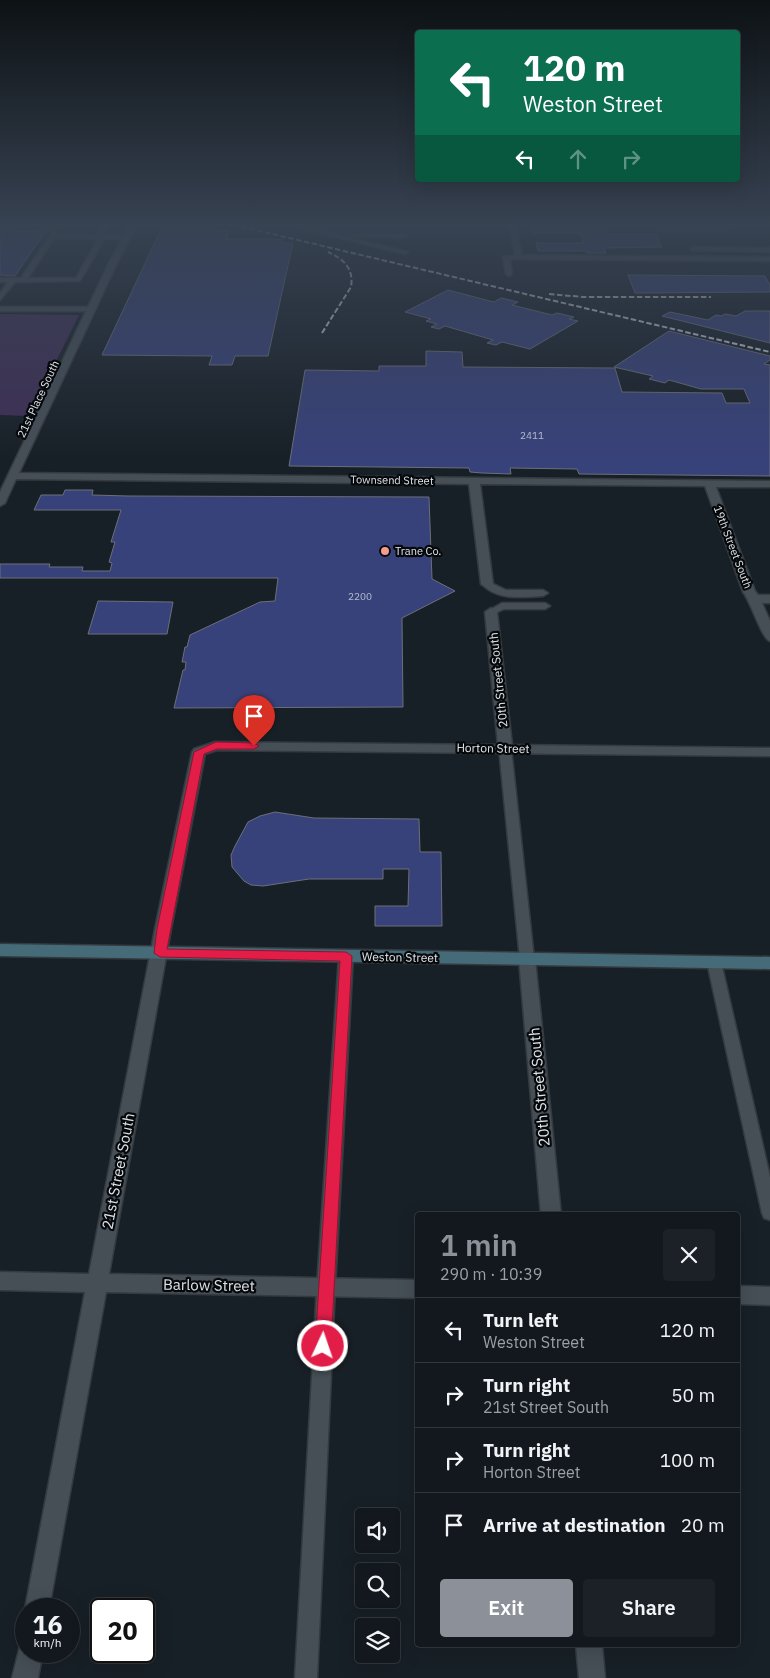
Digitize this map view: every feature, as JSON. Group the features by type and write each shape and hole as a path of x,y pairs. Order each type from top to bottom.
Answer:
{"street":[{"name":"21st Place South","path":"0,503 95,301"},
{"name":"Townsend Street","path":"14,476 770,484"},
{"path":"474,481 487,584"},
{"name":"19th Street South","path":"709,484 749,592 755,599 770,637"},
{"path":"755,599 770,599"},
{"name":"20th Street South","path":"491,612 505,748"},
{"name":"Horton Street","path":"216,746 770,752"},
{"name":"21st Street South","path":"40,1598 163,929 199,752 216,746"},
{"name":"Weston Street","path":"0,950 770,963"},
{"name":"20th Street South","path":"527,959 551,1212"},
{"name":"Barlow Street","path":"0,1281 415,1289"},
{"path":"740,1295 770,1296"},
{"path":"589,1647 592,1678"},
{"path":"25,1678 28,1663"}],"lane":[{"path":"0,309 91,309"},
{"path":"487,584 492,589 501,592 543,593"},
{"path":"491,612 502,606 545,606"},
{"path":"505,748 527,959"},
{"path":"306,1678 326,1287 346,956"},
{"path":"714,962 770,1213"}],"shaded area":[{"path":"0,314 79,315 29,416 0,415"}],"building":[{"path":"127,301 280,301 268,356 235,356 232,365 209,365 212,356 102,355"},
{"path":"426,301 515,301 518,302 512,305 552,315 557,313 574,317 569,319 578,321 530,349 502,342 496,345 487,343 493,340 445,326 439,329 431,327 437,324 426,321 431,319 405,312"},
{"path":"745,311 770,311 770,343 662,316 670,312 708,320 716,315 736,316"},
{"path":"669,331 770,356 770,360 764,364 770,365 770,476 579,474 577,469 510,468 511,474 470,472 469,468 289,466 305,370 379,371 379,366 426,366 426,351 462,352 463,367 615,368 622,392 722,393 726,403 750,403 744,389 701,389 669,380 665,383 649,379 653,376 614,367"},
{"path":"65,490 93,490 92,495 128,496 429,497 432,579 455,591 402,618 403,707 174,708 183,670 185,670 186,662 182,662 190,635 260,602 275,601 278,578 0,578 0,564 50,564 49,567 83,567 82,571 110,571 112,563 109,562 115,542 111,542 121,510 34,510 41,495 63,495"},
{"path":"98,601 173,602 167,634 88,634"},
{"path":"275,812 314,818 419,819 420,852 441,852 442,926 375,926 375,906 408,906 409,869 383,869 383,879 309,879 263,886 251,885 244,881 232,867 231,855 235,846 248,822"}],"railway":[{"path":"322,333 342,301"},
{"path":"556,301 770,352"}],"place":[{"name":"Trane Co.","path":"385,551"}],"route":[{"path":"254,746 216,746 199,752 163,929 160,953 346,956 323,1346"}]}
